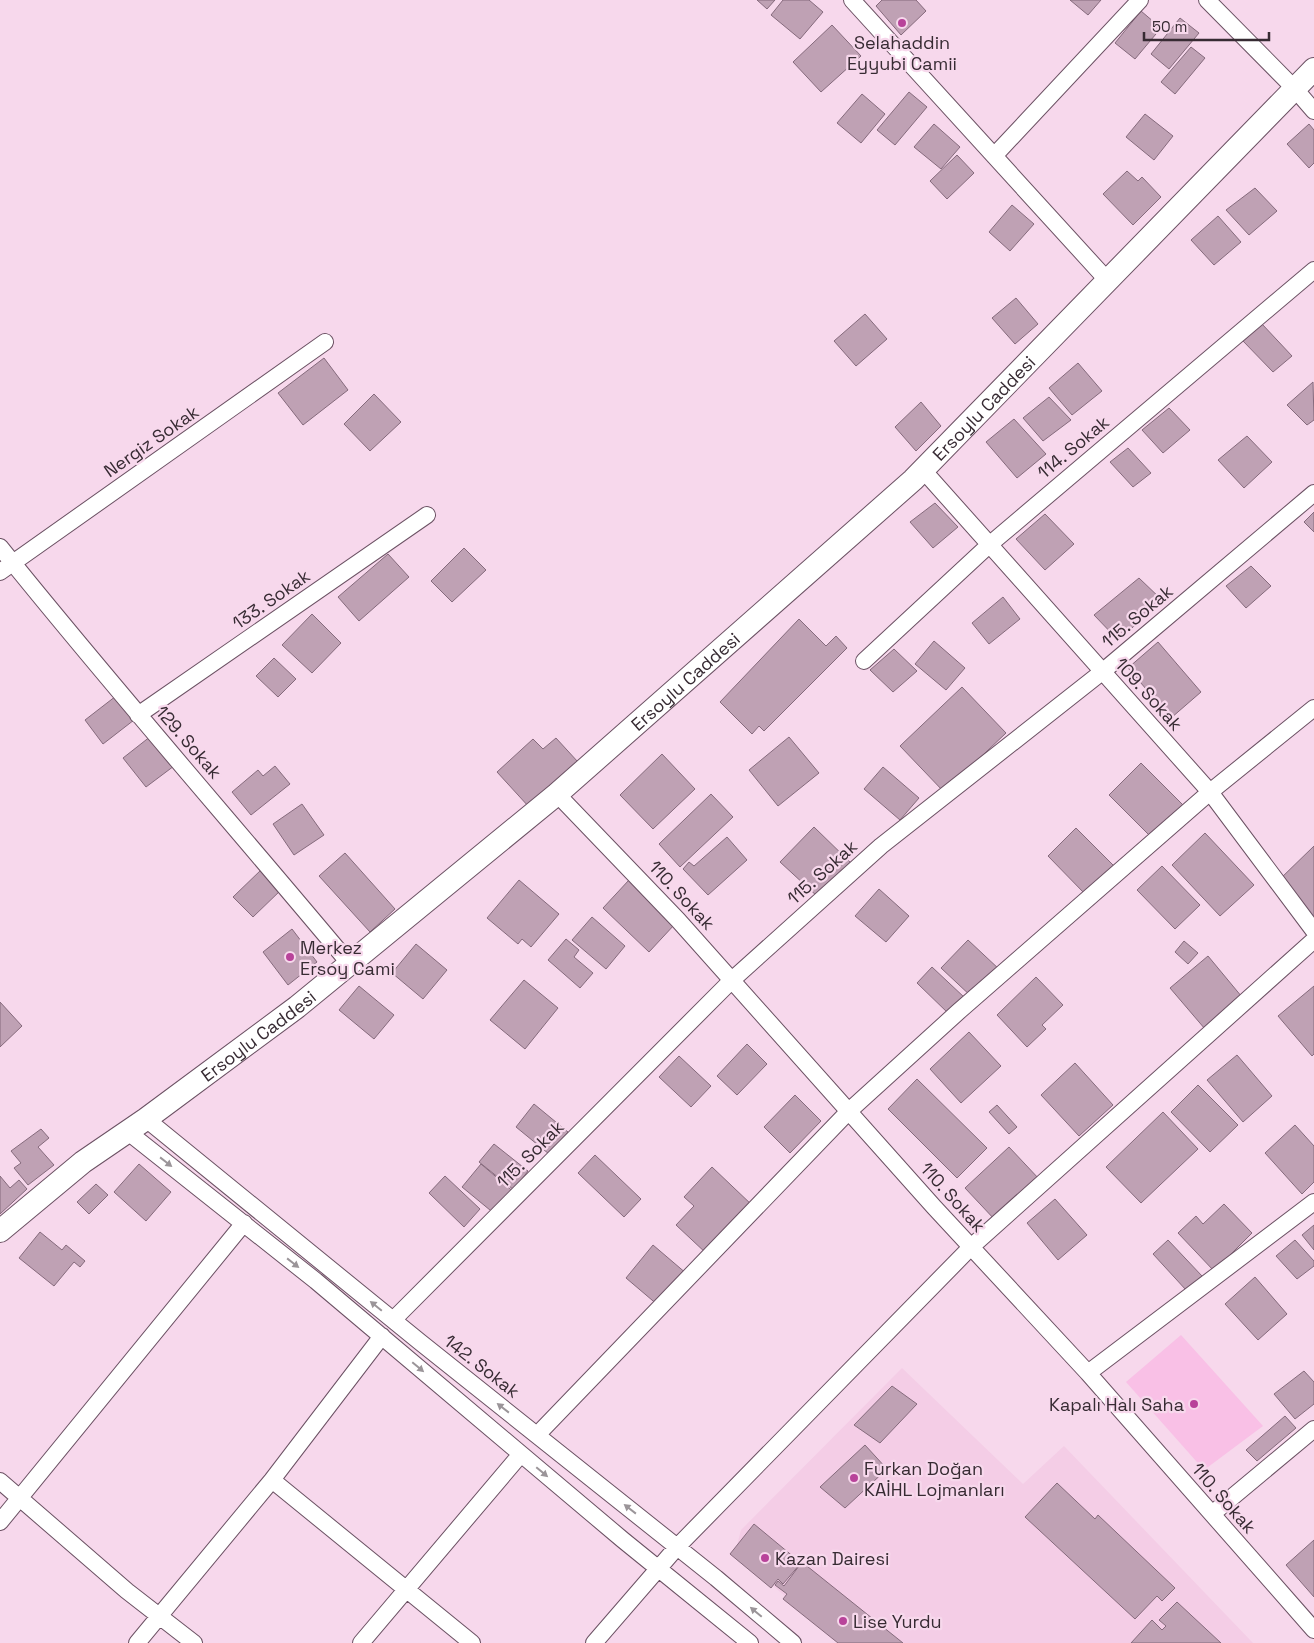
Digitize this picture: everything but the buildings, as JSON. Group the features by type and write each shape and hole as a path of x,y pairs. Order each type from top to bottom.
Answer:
{"street":[{"path":"852,0 1108,281"},
{"path":"994,156 1140,0"},
{"path":"1207,0 1295,89 1314,111"},
{"name":"Ersoylu Caddesi","path":"0,1231 83,1162 146,1119 297,1007 557,794 923,470 1314,69"},
{"name":"114. Sokak","path":"864,661 989,545 1314,270"},
{"name":"Nergiz Sokak","path":"7,568 325,342"},
{"name":"109. Sokak","path":"923,470 1210,792 1314,931"},
{"name":"115. Sokak","path":"393,1320 732,980 881,846 1102,672 1314,493"},
{"name":"133. Sokak","path":"138,715 427,515"},
{"name":"129. Sokak","path":"0,547 7,568 196,780 349,963"},
{"path":"537,1435 849,1112 958,1012 1210,792 1314,708"},
{"name":"110. Sokak","path":"557,794 678,920 971,1247 1088,1373 1314,1630"},
{"path":"594,1643 677,1547 971,1247 1314,940"},
{"name":"142. Sokak","path":"146,1119 677,1547 793,1643"},
{"path":"128,1132 244,1223 382,1336 521,1454 750,1643"},
{"path":"1088,1373 1314,1202"},
{"path":"0,1522 244,1223"},
{"path":"138,1643 272,1480 382,1336"},
{"path":"1212,1514 1314,1429"},
{"path":"361,1643 521,1454"},
{"path":"272,1480 472,1643"},
{"path":"0,1481 159,1616 194,1643"}],"shaded area":[{"name":"Kapalı Halı Saha","path":"1181,1335 1263,1426 1204,1470 1126,1382"},
{"path":"902,1368 1023,1484 1064,1446 1253,1643 839,1643 735,1553 741,1530"}],"place":[{"name":"Selahaddin Eyyubi Camii","path":"902,23"},
{"name":"Merkez Ersoy Cami","path":"290,957"},
{"name":"Kapalı Halı Saha","path":"1194,1404"},
{"name":"Furkan Doğan KAİHL Lojmanları","path":"854,1478"},
{"name":"Kazan Dairesi","path":"765,1558"},
{"name":"Lise Yurdu","path":"843,1621"}]}
